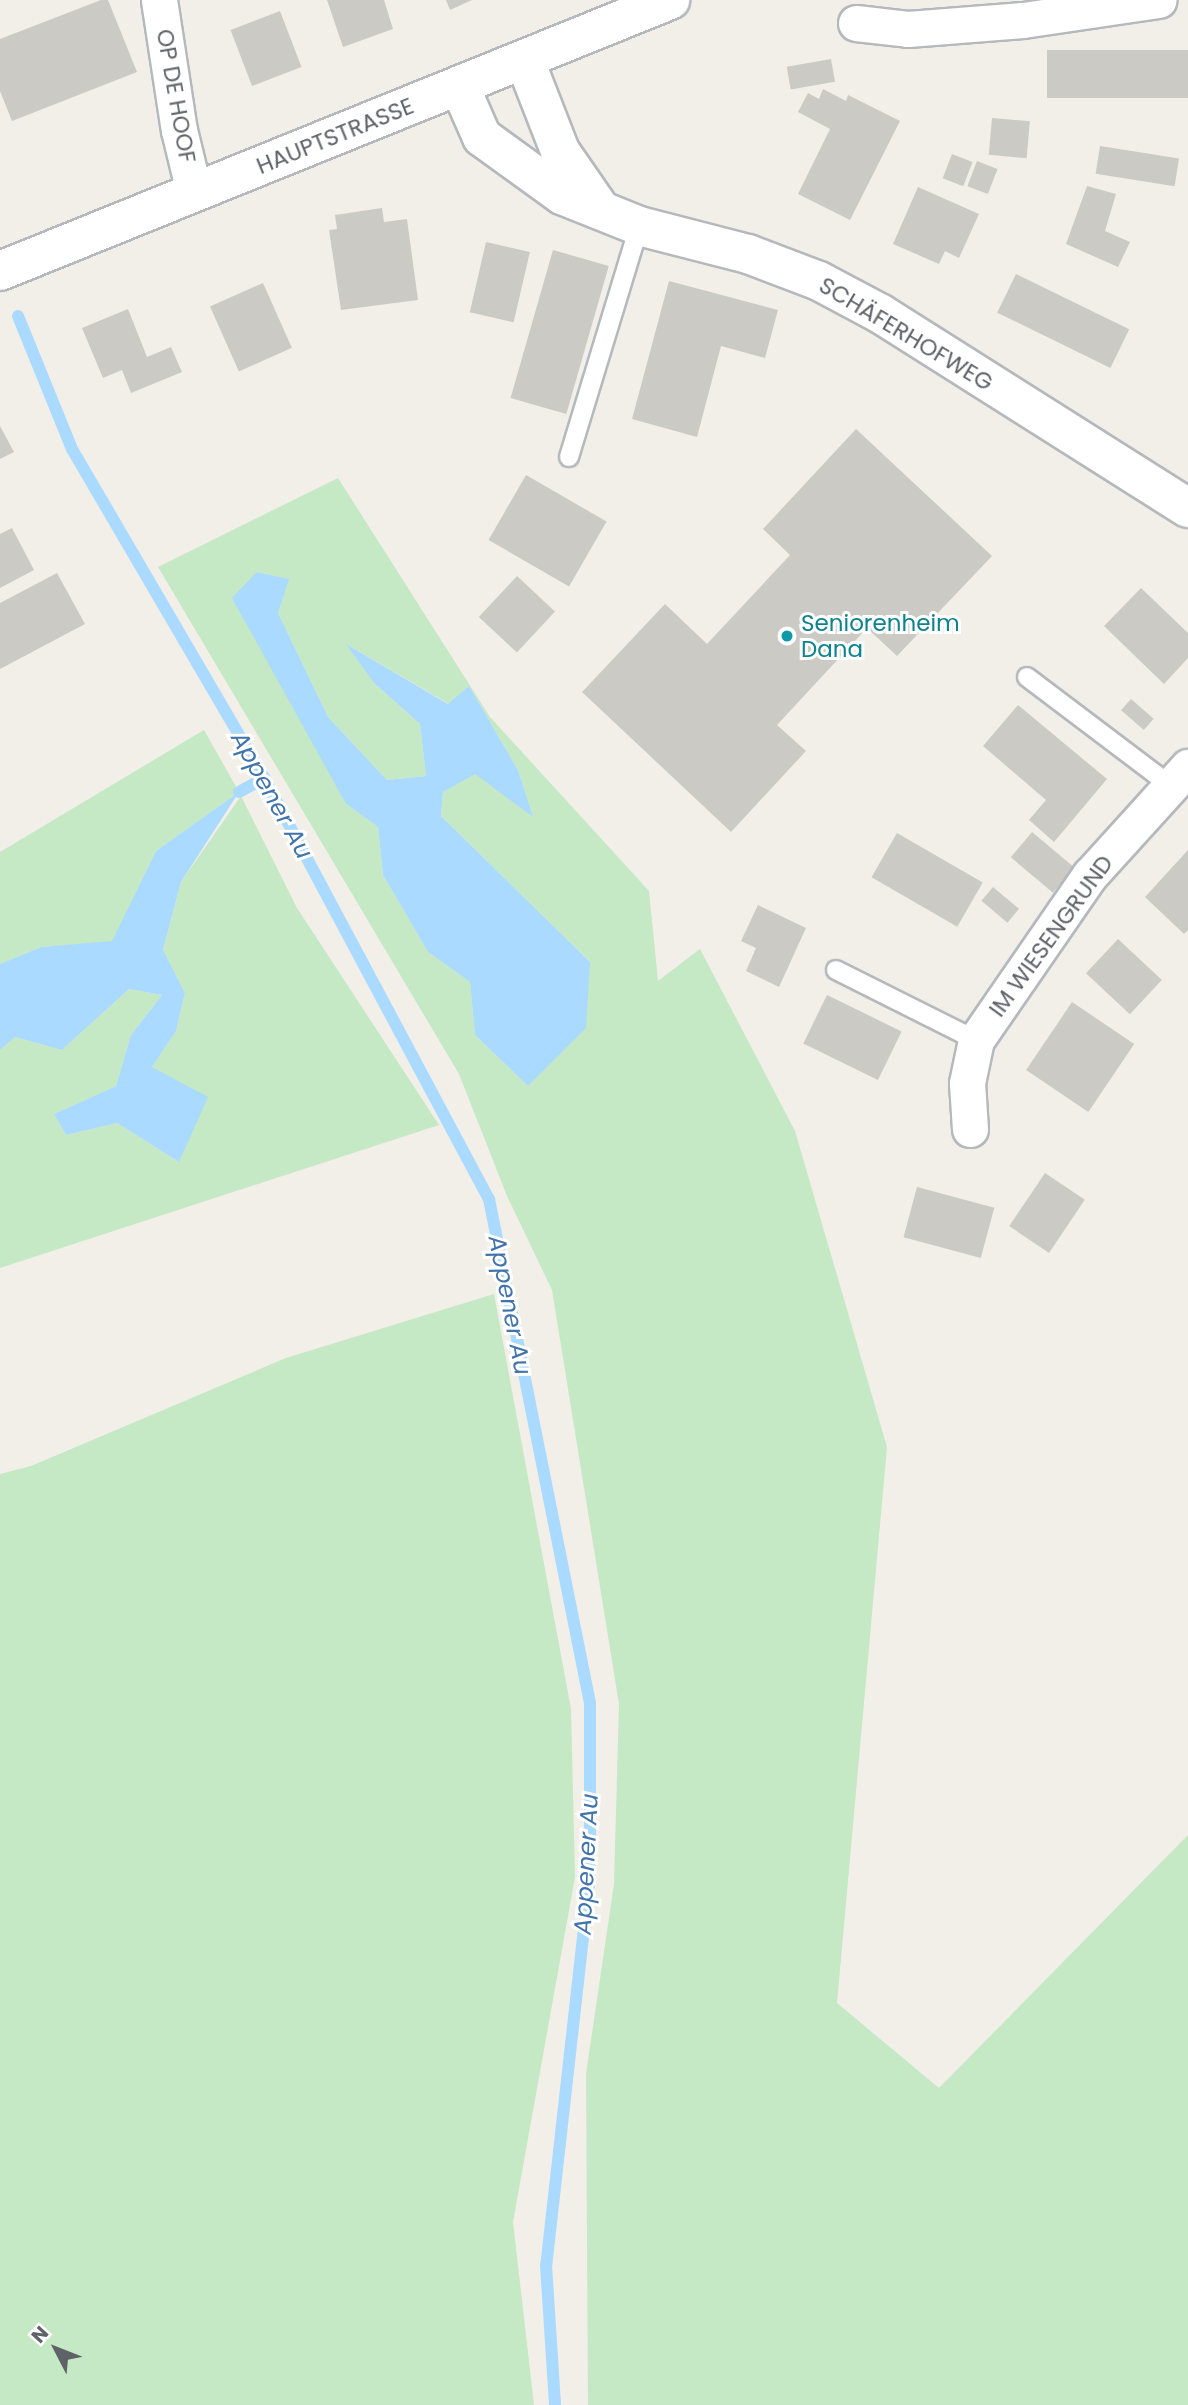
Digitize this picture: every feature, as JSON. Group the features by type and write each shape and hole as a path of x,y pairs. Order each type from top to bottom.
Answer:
{"street":[{"name":"OP DE HOOF","path":"159,0 178,130 194,192"},
{"name":"HAUPTSTRASSE","path":"0,271 526,61 670,0"},
{"path":"856,23 908,30 1023,20 1159,0"},
{"path":"526,61 560,150 602,211"},
{"name":"SCHÄFERHOFWEG","path":"460,87 482,137 562,195 639,226 748,254 820,281 881,314 1186,503"},
{"name":"IM WIESENGRUND","path":"970,1129 967,1083 976,1040 1090,876 1179,776"}],"lane":[{"path":"569,457 639,226"},
{"path":"1027,677 1179,776"},
{"path":"836,971 976,1040"}],"green space":[{"path":"338,478 490,717 649,891 658,981 700,949 795,1131 887,1447 837,2003 939,2088 1188,1835 1188,2405 588,2405 586,2074 614,1884 619,1704 552,1290 507,1196 459,1074 158,567","holes":["258,572 288,579 278,613 328,717 387,780 426,776 420,724 374,683 348,645 449,704 469,686 518,770 532,816 475,773 443,792 441,816 590,962 528,1086 475,1035 470,982 428,952 383,875 378,827 346,804"]},
{"path":"204,730 239,792 156,851 112,942 41,947 0,964 0,852"},
{"path":"241,796 297,908 439,1125 0,1268 0,1050 15,1037 62,1050 129,989 162,995 131,1035 116,1086 54,1114 66,1135 117,1123 179,1162 152,1067 176,1031 185,993 163,951 181,882"},
{"path":"494,1294 571,1709 575,1877 513,2222 534,2405 0,2405 0,1474 31,1466 286,1358"}],"water":[{"path":"257,572 289,579 278,613 328,717 387,780 426,776 420,724 374,683 346,644 448,704 469,686 518,770 533,817 475,774 443,792 441,816 590,962 586,1028 528,1086 475,1035 470,982 428,952 383,875 378,827 346,804 232,598"},
{"path":"239,792 181,882 163,950 185,993 176,1031 152,1067 208,1097 179,1162 117,1123 66,1135 54,1114 116,1086 131,1035 162,995 129,989 62,1050 15,1037 0,1050 0,964 41,947 112,941 156,851"}],"building":[{"path":"101,0 108,0 137,72 12,121 0,91 0,39"},
{"path":"327,0 384,0 393,29 343,47"},
{"path":"446,0 472,0 450,10"},
{"path":"280,11 302,67 252,86 231,30"},
{"path":"1047,50 1188,50 1188,98 1047,98"},
{"path":"831,59 835,82 791,89 787,67"},
{"path":"823,89 846,101 848,95 900,121 850,220 798,194 830,129 798,112 808,93 819,99"},
{"path":"992,118 1030,121 1027,158 989,155"},
{"path":"1100,146 1179,159 1175,186 1096,174"},
{"path":"952,154 973,162 963,186 943,178"},
{"path":"977,161 998,169 988,194 967,186"},
{"path":"1087,186 1116,194 1105,231 1130,242 1118,267 1066,244"},
{"path":"918,187 979,214 959,258 945,251 939,264 893,244"},
{"path":"382,208 384,222 407,219 418,300 341,310 329,230 337,229 335,215"},
{"path":"486,242 530,252 514,322 470,312"},
{"path":"553,250 609,266 566,414 511,398"},
{"path":"1016,274 1129,329 1110,368 997,313"},
{"path":"669,281 778,310 765,358 721,346 697,437 632,419"},
{"path":"263,283 292,348 239,371 210,307"},
{"path":"128,309 147,357 171,347 182,372 131,393 122,370 103,378 82,328"},
{"path":"0,426 14,452 0,459"},
{"name":"Seniorenheim Dana","path":"856,429 992,556 897,656 867,628 777,725 806,751 731,832 582,692 665,604 707,644 790,555 763,529"},
{"path":"526,475 607,522 569,586 489,540"},
{"path":"12,528 34,570 0,588 0,534"},
{"path":"57,573 85,624 0,669 0,603"},
{"path":"517,576 555,611 517,652 479,617"},
{"path":"1141,588 1188,633 1188,658 1164,684 1104,626"},
{"path":"1131,699 1154,719 1144,730 1121,710"},
{"path":"1018,705 1107,779 1054,842 1029,820 1046,800 983,746"},
{"path":"1032,832 1074,867 1053,893 1011,857"},
{"path":"897,833 983,882 957,927 872,877"},
{"path":"1188,850 1188,930 1184,934 1145,897"},
{"path":"993,887 1019,909 1007,923 981,901"},
{"path":"758,905 806,928 779,987 746,971 756,948 741,941"},
{"path":"1118,939 1162,980 1130,1014 1086,973"},
{"path":"827,995 902,1031 878,1080 803,1044"},
{"path":"1072,1002 1134,1044 1088,1112 1026,1070"},
{"path":"1045,1173 1085,1200 1049,1253 1009,1226"},
{"path":"917,1187 994,1208 981,1258 904,1237"}],"waterway":[{"name":"Appener Au","path":"18,316 72,449 264,778 489,1199 590,1703 590,1875 546,2265 555,2405"},
{"path":"239,792 264,778"}],"place":[{"name":"Seniorenheim Dana","path":"787,636"}]}
